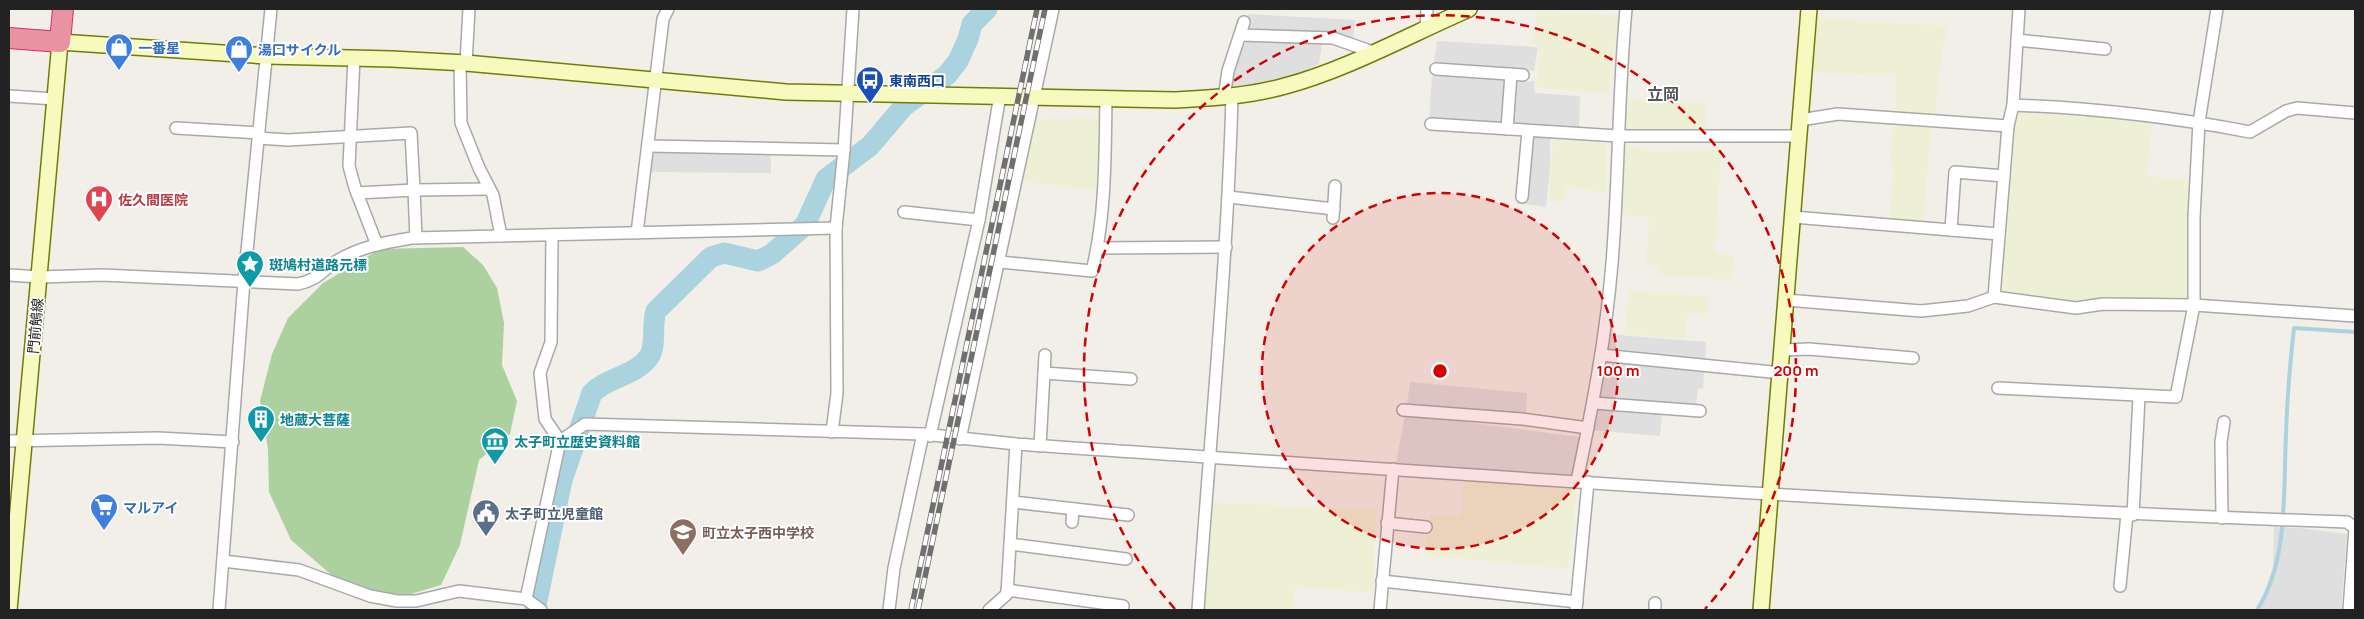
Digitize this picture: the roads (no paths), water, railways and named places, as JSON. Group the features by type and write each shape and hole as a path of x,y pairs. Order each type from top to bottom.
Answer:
{"highway":[{"path":"9,38 60,42 63,9"}],"street":[{"path":"219,610 244,281 271,9"},
{"path":"469,9 463,63 461,123 492,196 500,236"},
{"path":"637,233 663,20 668,9"},
{"path":"832,432 837,393 836,228 844,150 853,9"},
{"path":"960,439 1000,262 1053,9"},
{"path":"1426,28 1428,9"},
{"path":"60,42 267,56 463,63 786,92 848,95 1000,95 1175,100 1228,97 1286,86 1373,52 1469,9"},
{"path":"1382,581 1576,606 1582,482 1588,428 1594,403 1601,355 1612,264 1626,9"},
{"path":"1761,610 1810,9"},
{"path":"1994,297 2008,126 2013,105 2019,9"},
{"path":"1998,388 2139,397 2176,397 2194,305 2194,217 2199,122 2217,9"},
{"path":"1198,610 1229,197 1228,71 1244,22"},
{"path":"1240,35 1333,38 1373,52"},
{"path":"2017,40 2105,49"},
{"name":"門前鵤線","path":"9,610 60,42"},
{"path":"354,58 349,166 356,193 377,245"},
{"path":"1436,69 1523,75"},
{"path":"1507,129 1511,74"},
{"path":"889,610 894,568 979,220 1000,95"},
{"path":"9,96 55,99"},
{"path":"1000,262 1092,270 1098,248 1104,166 1106,98"},
{"path":"2013,105 2068,107 2199,122 2250,132 2286,111 2297,108 2355,113"},
{"path":"1800,120 1838,114 2008,126"},
{"path":"1431,124 1618,136 1799,136"},
{"path":"176,128 288,140 411,133 416,238"},
{"path":"1522,197 1528,131"},
{"path":"649,146 844,150"},
{"path":"1951,230 1955,172 2004,176"},
{"path":"1229,197 1334,214 1335,186"},
{"path":"356,193 489,189"},
{"path":"904,212 979,220"},
{"path":"1793,217 1999,234"},
{"path":"9,275 40,277 102,275 298,284 311,282 337,261 377,245 416,238 836,228"},
{"path":"552,234 553,292 551,342 540,373 545,419 560,441"},
{"path":"1098,248 1226,247"},
{"path":"1786,300 1921,310 1968,306 1994,297 2076,308 2103,304 2194,305 2355,316"},
{"path":"1783,350 1809,349 1913,358"},
{"path":"1040,446 1045,355"},
{"path":"1601,355 1781,373"},
{"path":"1044,373 1131,380"},
{"path":"2120,586 2130,515 2139,397"},
{"path":"1594,403 1672,404 1700,411"},
{"path":"1403,410 1441,408 1491,412 1542,427 1588,428"},
{"path":"2222,518 2221,442 2224,422"},
{"path":"526,599 560,441 585,424 927,435 1040,446 1582,482 2130,515 2347,522 2355,528 2349,610"},
{"path":"9,441 158,438 233,442"},
{"path":"989,610 1007,594 1016,444"},
{"path":"1380,610 1393,469"},
{"path":"1013,502 1128,514"},
{"path":"1072,522 1073,509"},
{"path":"1387,523 1426,527"},
{"path":"1010,544 1067,557 1119,561"},
{"path":"223,561 298,570 370,596 397,601 416,601 460,591 526,599 541,610"},
{"path":"1007,590 1066,604 1098,607 1123,606"}],"waterway":[{"path":"535,610 562,480 592,393 606,383 629,373 649,357 653,347 656,311 711,257 724,253 758,261 772,254 805,225 826,179 870,146 904,106 947,75 958,61 968,39 972,24 987,9"},
{"path":"2257,610 2275,570 2279,548 2284,502 2286,422 2294,328 2355,332"}],"railway":[{"path":"911,610 1037,9"},
{"path":"918,610 1045,9"}],"place":[{"name":"一番星","path":"119,71"},
{"name":"湯口サイクル","path":"239,73"},
{"name":"東南西口","path":"870,104"},
{"name":"佐久間医院","path":"99,223"},
{"name":"斑鳩村道路元標","path":"250,288"},
{"name":"地蔵大菩薩","path":"261,443"},
{"name":"太子町立歴史資料館","path":"495,465"},
{"name":"マルアイ","path":"104,531"},
{"name":"太子町立児童館","path":"486,537"},
{"name":"町立太子西中学校","path":"683,556"}],"district":[{"name":"立岡","path":"1663,94"}]}
